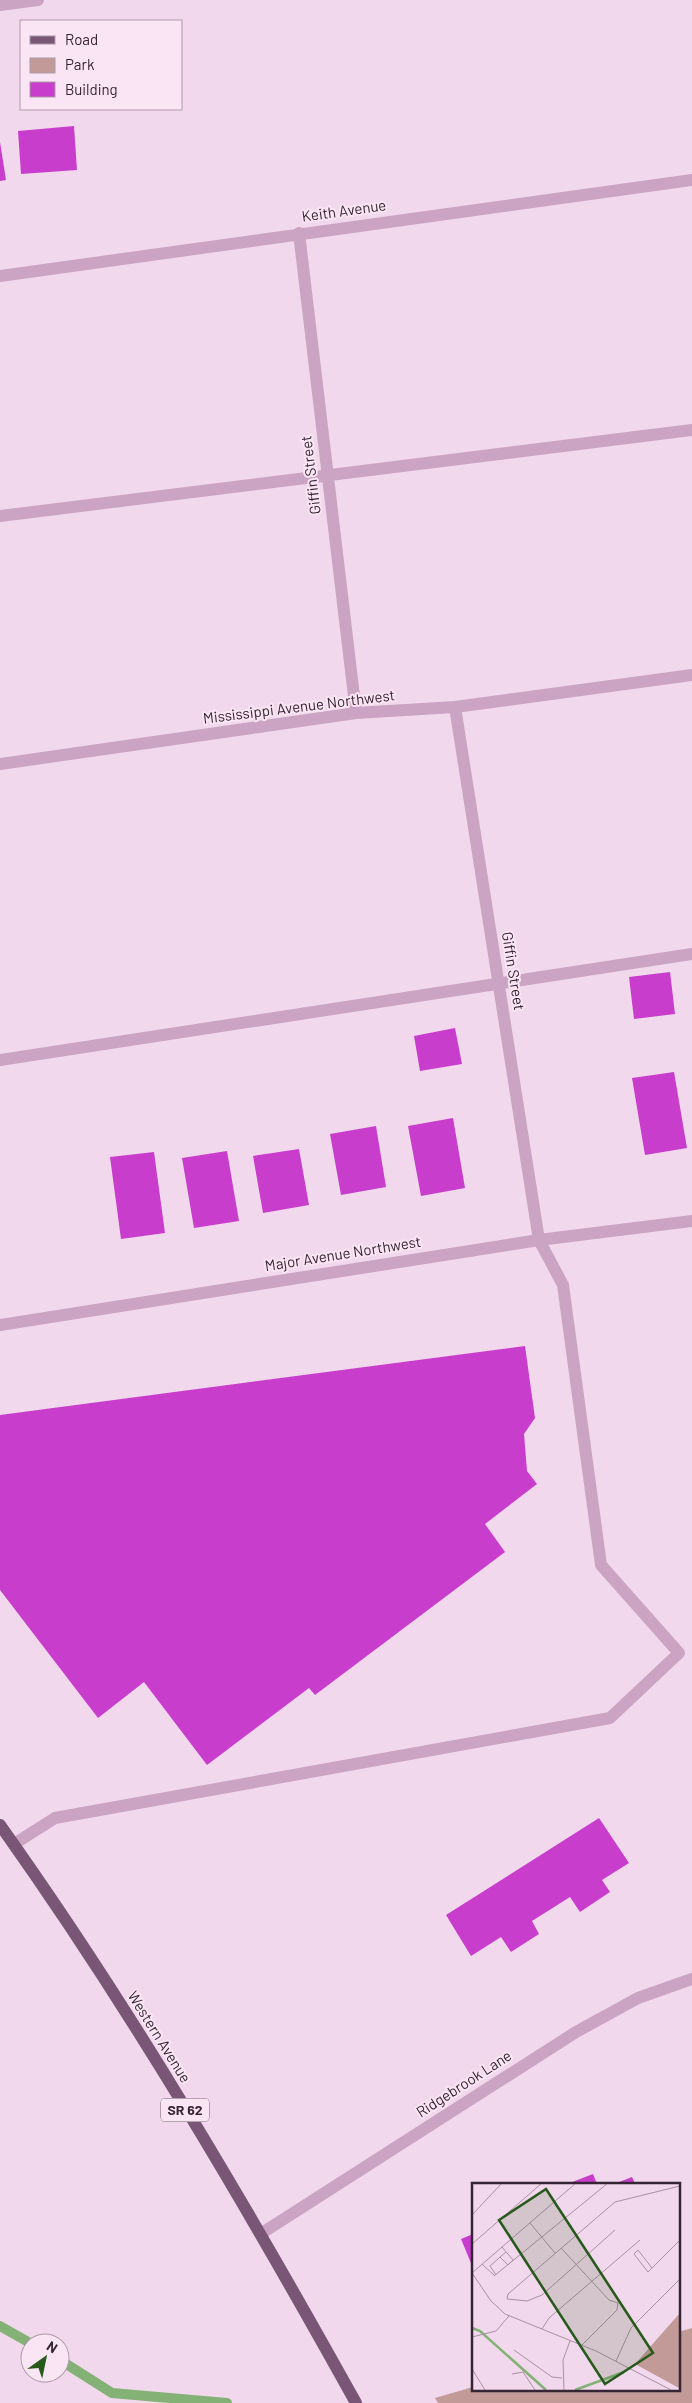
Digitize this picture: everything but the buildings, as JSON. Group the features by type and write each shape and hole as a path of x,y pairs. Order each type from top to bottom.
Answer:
{"main road":[{"name":"Western Avenue","path":"0,1825 118,2001 262,2233 356,2403"}],"street":[{"path":"0,5 38,0"},
{"name":"Keith Avenue","path":"0,276 299,233 692,180"},
{"name":"Giffin Street","path":"299,233 356,713"},
{"path":"0,516 692,430"},
{"name":"Mississippi Avenue Northwest","path":"0,764 356,713 455,707 692,675"},
{"name":"Giffin Street","path":"14,1844 55,1818 376,1762 610,1718 679,1653 601,1565 563,1284 539,1240 455,707"},
{"path":"0,1060 692,954"},
{"name":"Major Avenue Northwest","path":"0,1324 539,1240 692,1221"},
{"name":"Ridgebrook Lane","path":"262,2233 576,2032 638,1998 692,1979"}],"green space":[{"path":"692,2328 692,2403 438,2403 435,2398 472,2387 472,2390 680,2390 680,2331"}],"waterway":[{"path":"0,2326 20,2337"},
{"path":"70,2366 112,2393 227,2403"}]}
